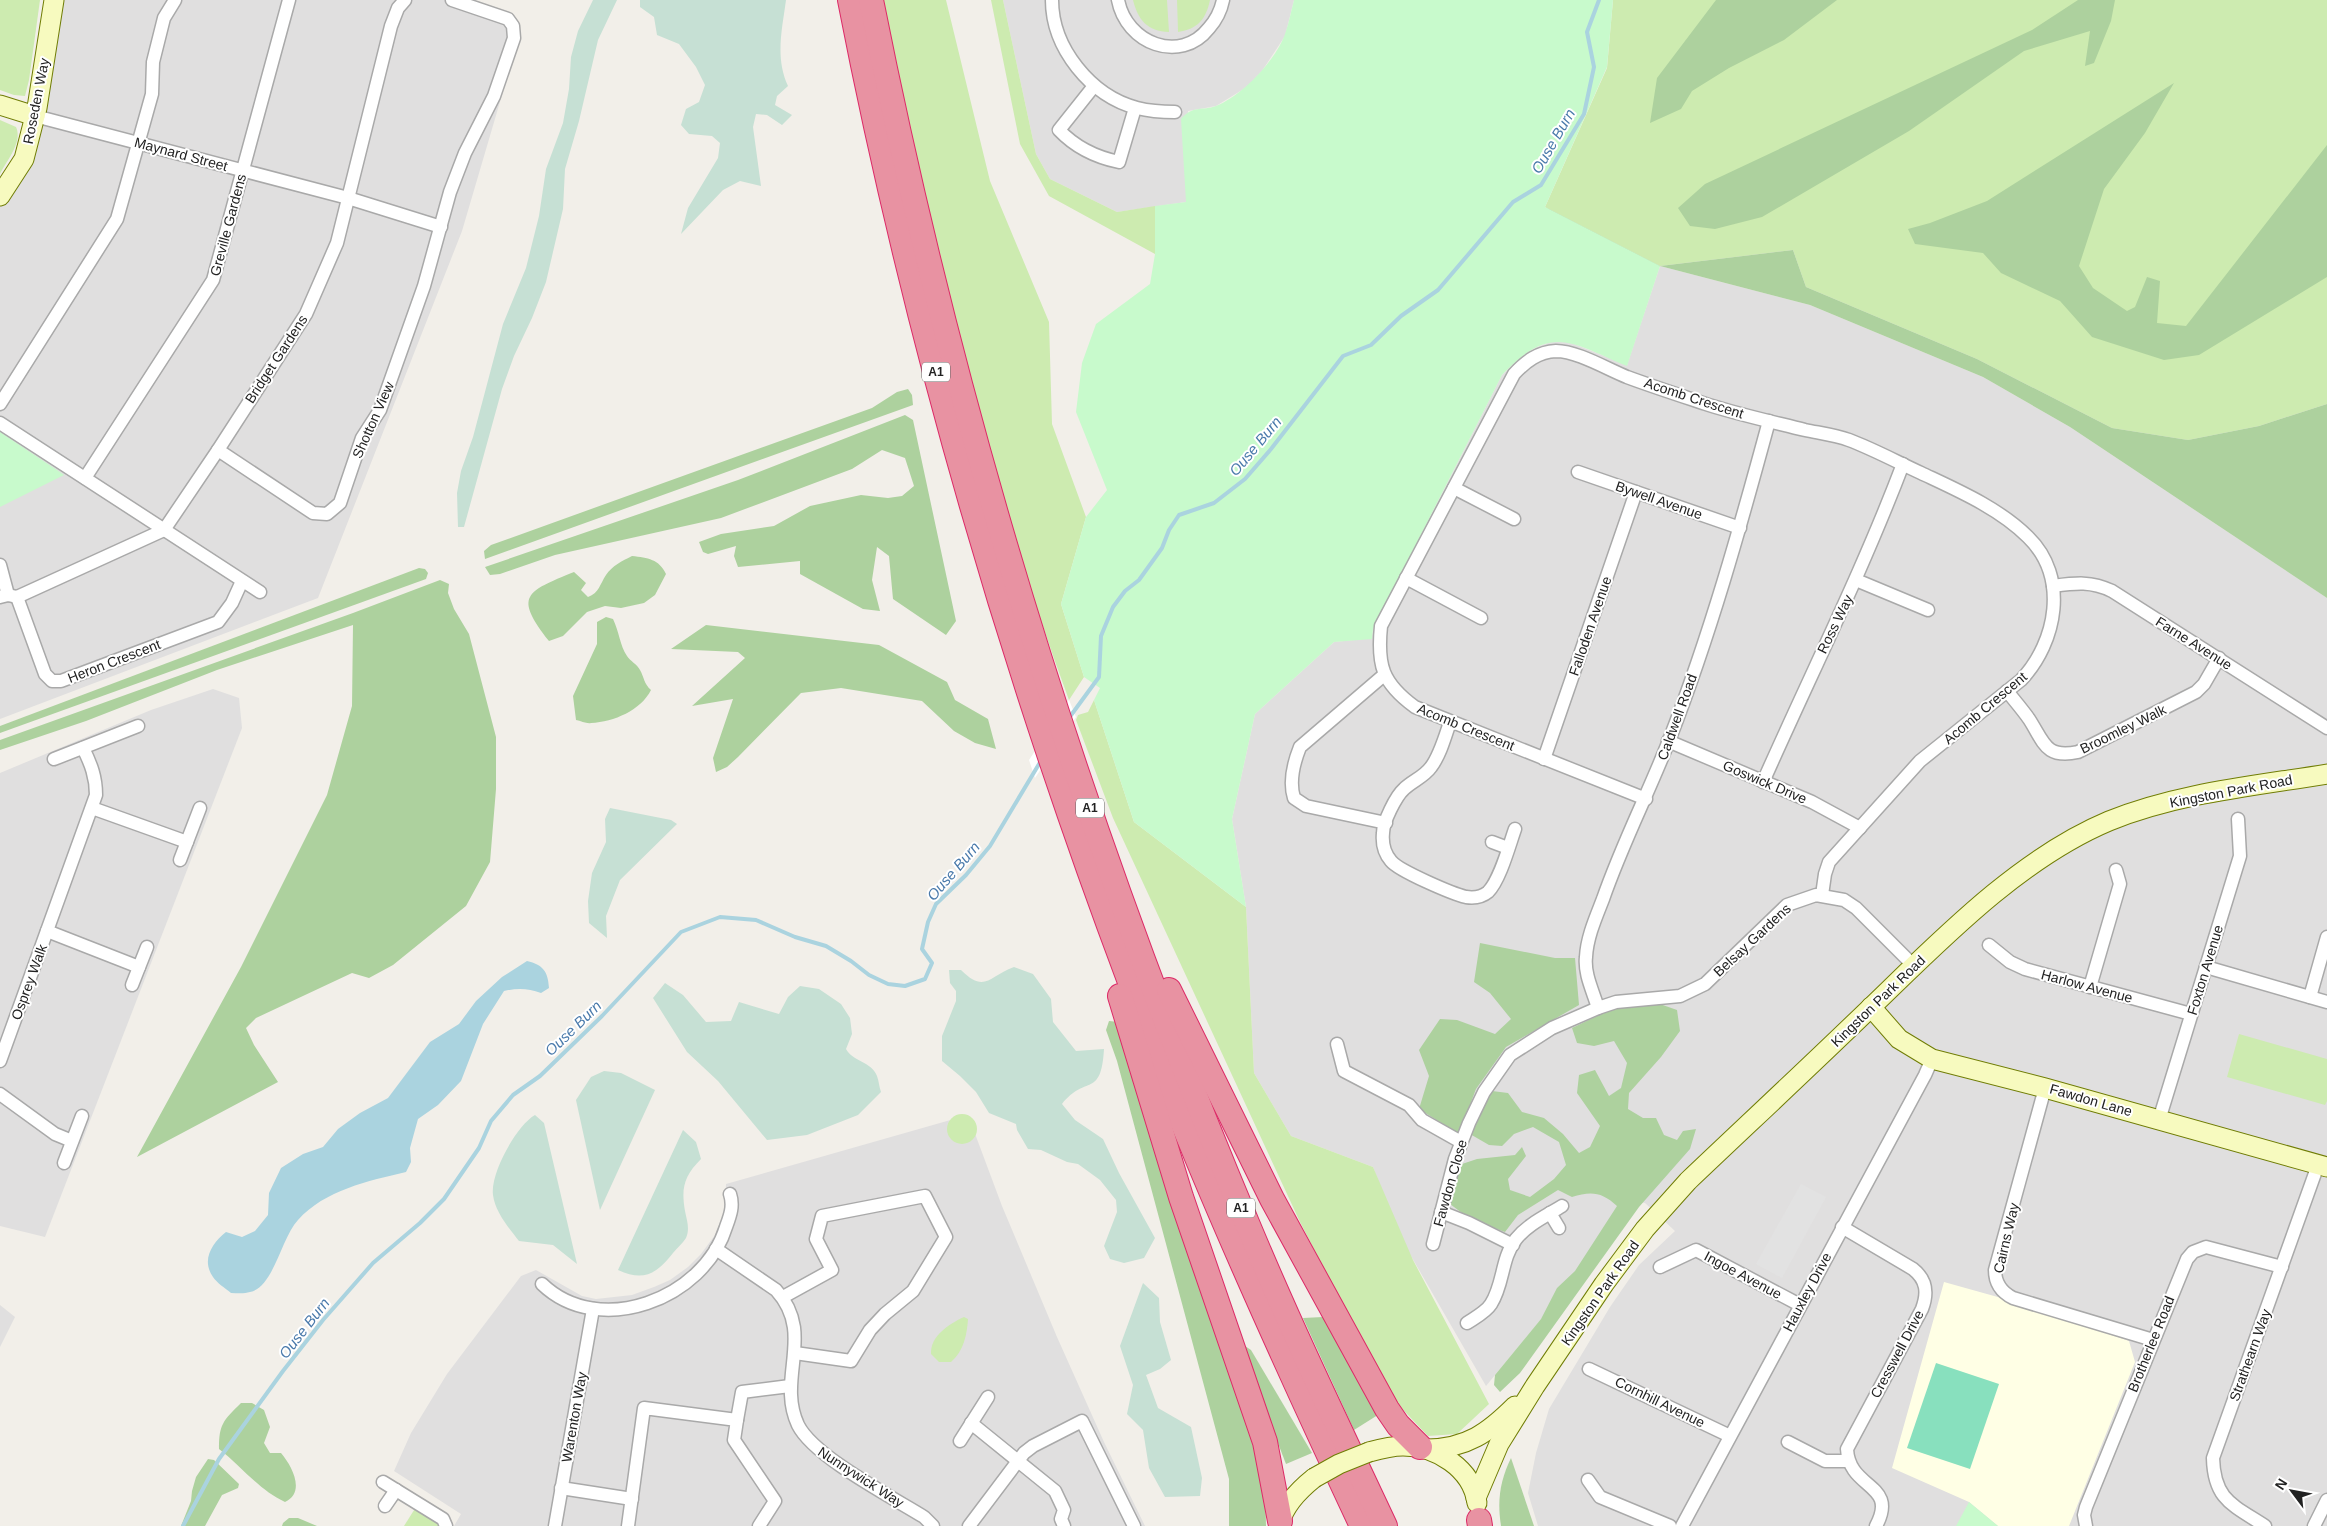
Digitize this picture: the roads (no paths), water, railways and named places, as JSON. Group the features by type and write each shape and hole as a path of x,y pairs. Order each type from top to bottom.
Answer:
{"highway":[{"name":"A1","path":"850,0 893,199 929,347 1006,622 1054,736 1183,1123 1278,1347 1362,1526"},
{"name":"A1","path":"871,0 896,122 950,343 1024,606 1054,736"},
{"name":"A1","path":"1104,884 1272,1200 1387,1409 1398,1425 1423,1448"},
{"name":"A1","path":"1104,884 1118,988 1181,1197 1265,1442 1280,1524"},
{"name":"A1","path":"1104,884 1202,1113 1244,1217 1298,1339 1385,1526"}],"street":[{"name":"Roseden Way","path":"0,196 24,159 35,116 54,0"},
{"path":"0,404 117,219 152,94 153,62 164,18 174,0"},
{"name":"Greville Gardens","path":"84,478 213,280 289,0"},
{"name":"Bridget Gardens","path":"164,530 306,314 336,243 391,26 398,8 405,0"},
{"path":"441,227 450,192 465,153 494,96 514,38 513,26 508,19 452,0"},
{"path":"1052,0 1057,27 1065,47 1078,69 1094,86 1110,97 1135,108 1157,112 1175,112"},
{"path":"1118,0 1122,15 1133,30 1150,43 1173,48 1193,42 1205,33 1215,20 1223,0"},
{"path":"1094,86 1060,130 1072,144 1101,158 1119,162 1135,108"},
{"path":"0,105 35,116"},
{"name":"Maynard Street","path":"35,116 348,198 441,227"},
{"name":"Shotton View","path":"218,450 313,513 327,514 340,503 362,438 380,410 424,286 441,227"},
{"name":"Acomb Crescent","path":"1646,799 1415,707 1399,696 1384,675 1378,651 1381,626 1514,374 1526,362 1540,354 1557,351 1570,353 1627,377 1711,405 1769,422 1848,440 1965,494 2004,518 2029,537 2041,555 2053,586 2054,612 2050,632 2033,667 2007,691 1920,761 1829,862 1824,874 1822,895"},
{"name":"Caldwell Road","path":"1598,1008 1587,974 1586,956 1594,924 1612,873 1646,799 1711,621 1740,528 1769,422"},
{"path":"0,423 260,592"},
{"name":"Ross Way","path":"1763,782 1811,672 1856,580 1903,464"},
{"name":"Bywell Avenue","path":"1578,472 1740,528"},
{"path":"1454,488 1514,519"},
{"name":"Falloden Avenue","path":"1544,759 1636,492"},
{"path":"8,596 164,530"},
{"name":"Heron Crescent","path":"0,565 8,596 45,674 52,682 61,681 218,622 232,603 242,581"},
{"path":"1406,578 1481,618"},
{"path":"1856,580 1928,610"},
{"name":"Farne Avenue","path":"2053,586 2082,583 2097,584 2112,591 2327,728"},
{"name":"Broomley Walk","path":"2007,691 2046,746 2054,752 2064,755 2078,752 2196,692 2204,684 2219,658"},
{"path":"1384,675 1300,747 1291,790 1294,798 1306,806 1386,823"},
{"path":"1450,722 1432,766 1426,773 1403,790 1383,830 1382,840 1391,862 1400,868 1467,897 1476,897 1487,893 1494,884 1515,829"},
{"path":"54,759 138,726"},
{"name":"Goswick Drive","path":"1668,741 1812,802 1860,828"},
{"name":"Osprey Walk","path":"0,1061 96,795 96,780 83,748"},
{"name":"Kingston Park Road","path":"1479,1517 1499,1444 1535,1386 1604,1284 1645,1229 1688,1181 1972,912 2036,862 2067,842 2109,821 2145,808 2190,797 2327,774"},
{"path":"92,808 187,842"},
{"path":"180,860 200,808"},
{"name":"Foxton Avenue","path":"2159,1120 2240,856 2238,819"},
{"path":"1492,842 1508,848"},
{"path":"2090,987 2120,884 2116,870"},
{"name":"Belsay Gardens","path":"1598,1008 1616,1002 1680,996 1694,991 1712,977 1787,905 1803,898 1822,895 1844,900 1856,908 1914,966"},
{"name":"Osprey Walk","path":"47,931 139,966"},
{"path":"2310,997 2327,936"},
{"name":"Harlow Avenue","path":"1989,945 2010,962 2025,969 2191,1014"},
{"path":"132,985 147,947"},
{"path":"2206,967 2327,1002"},
{"name":"Fawdon Close","path":"1433,1244 1455,1159 1484,1092 1510,1055 1552,1028 1598,1008"},
{"name":"Fawdon Lane","path":"1871,1008 1899,1039 1932,1059 2045,1088 2322,1166"},
{"path":"1337,1044 1344,1070 1409,1105 1422,1120 1461,1142"},
{"name":"Hauxley Drive","path":"1682,1526 1932,1059"},
{"name":"Cairns Way","path":"2045,1088 1995,1270 1997,1284 2007,1295 2013,1298 2153,1340"},
{"path":"0,1094 55,1134 72,1141"},
{"path":"64,1162 82,1116"},
{"name":"Strathearn Way","path":"2259,1525 2222,1494 2213,1473 2212,1458 2282,1267 2322,1166"},
{"path":"542,1284 560,1297 593,1309 624,1309 655,1301 689,1278 704,1265 716,1249 731,1212 732,1202 730,1194"},
{"path":"783,1297 832,1270 816,1239 822,1216 925,1196 946,1237 913,1291 885,1314 870,1330 851,1360 795,1353"},
{"path":"1467,1322 1484,1312 1491,1304 1512,1245 1527,1227 1562,1206"},
{"path":"1441,1212 1469,1223 1512,1245"},
{"path":"1550,1213 1559,1228"},
{"name":"Cresswell Drive","path":"1842,1227 1914,1268 1921,1275 1927,1295 1922,1309 1847,1449 1848,1461"},
{"name":"Brotherlee Road","path":"2086,1526 2084,1515 2086,1507 2187,1259 2199,1248 2214,1247 2282,1267"},
{"name":"Nunnywick Way","path":"716,1249 767,1282 783,1297 795,1327 795,1353 790,1386 792,1406 798,1425 814,1446 924,1517 933,1526"},
{"name":"Ingoe Avenue","path":"1660,1267 1696,1250 1800,1305"},
{"name":"Warenton Way","path":"554,1526 593,1309"},
{"name":"Cornhill Avenue","path":"1589,1368 1730,1436"},
{"path":"759,1526 775,1500 734,1440 742,1392 790,1386"},
{"name":"Kingston Park Road","path":"1280,1524 1295,1497 1314,1478 1339,1464 1369,1452 1402,1446 1445,1448 1461,1445 1475,1438 1506,1415 1535,1386"},
{"path":"960,1441 988,1397"},
{"path":"628,1526 644,1408 737,1420"},
{"path":"969,1526 1018,1460 1033,1446 1082,1422 1134,1526"},
{"path":"972,1423 1055,1491 1064,1510 1061,1519 1064,1526"},
{"path":"1788,1442 1825,1461 1848,1461 1852,1469 1882,1498 1884,1506 1876,1526"},
{"path":"1423,1448 1440,1454 1457,1467 1468,1480 1479,1517"},
{"path":"1588,1480 1600,1497 1670,1526"},
{"path":"383,1482 443,1519 446,1526"},
{"path":"561,1488 632,1499"},
{"path":"385,1506 396,1490"},
{"path":"2314,1526 2327,1500"}],"water":[{"path":"527,961 544,970 549,988 541,993 522,989 504,991 483,1024 461,1081 438,1105 418,1119 410,1148 411,1162 406,1172 348,1188 321,1201 309,1210 292,1228 271,1272 258,1288 248,1293 231,1293 217,1281 213,1277 208,1264 210,1252 216,1241 226,1232 242,1237 255,1231 268,1215 269,1193 281,1168 303,1154 323,1147 338,1129 360,1113 388,1098 430,1042 459,1024 476,1001 502,977"}],"waterway":[{"name":"Ouse Burn","path":"1069,718 1099,677 1101,636 1113,607 1125,591 1139,580 1162,548 1169,530 1179,515 1214,503 1245,479 1271,449 1343,356 1371,345 1401,316 1438,290 1513,202 1541,185 1584,114 1594,67 1587,32 1599,0"},
{"name":"Ouse Burn","path":"183,1526 219,1459 323,1320 373,1263 420,1223 444,1199 479,1148 491,1121 513,1095 540,1076 602,1016 681,932 720,917 756,920 795,937 826,946 851,961 869,975 888,984 905,986 925,979 932,963 922,949 928,922 936,904 966,875 990,846 1042,759"}]}
